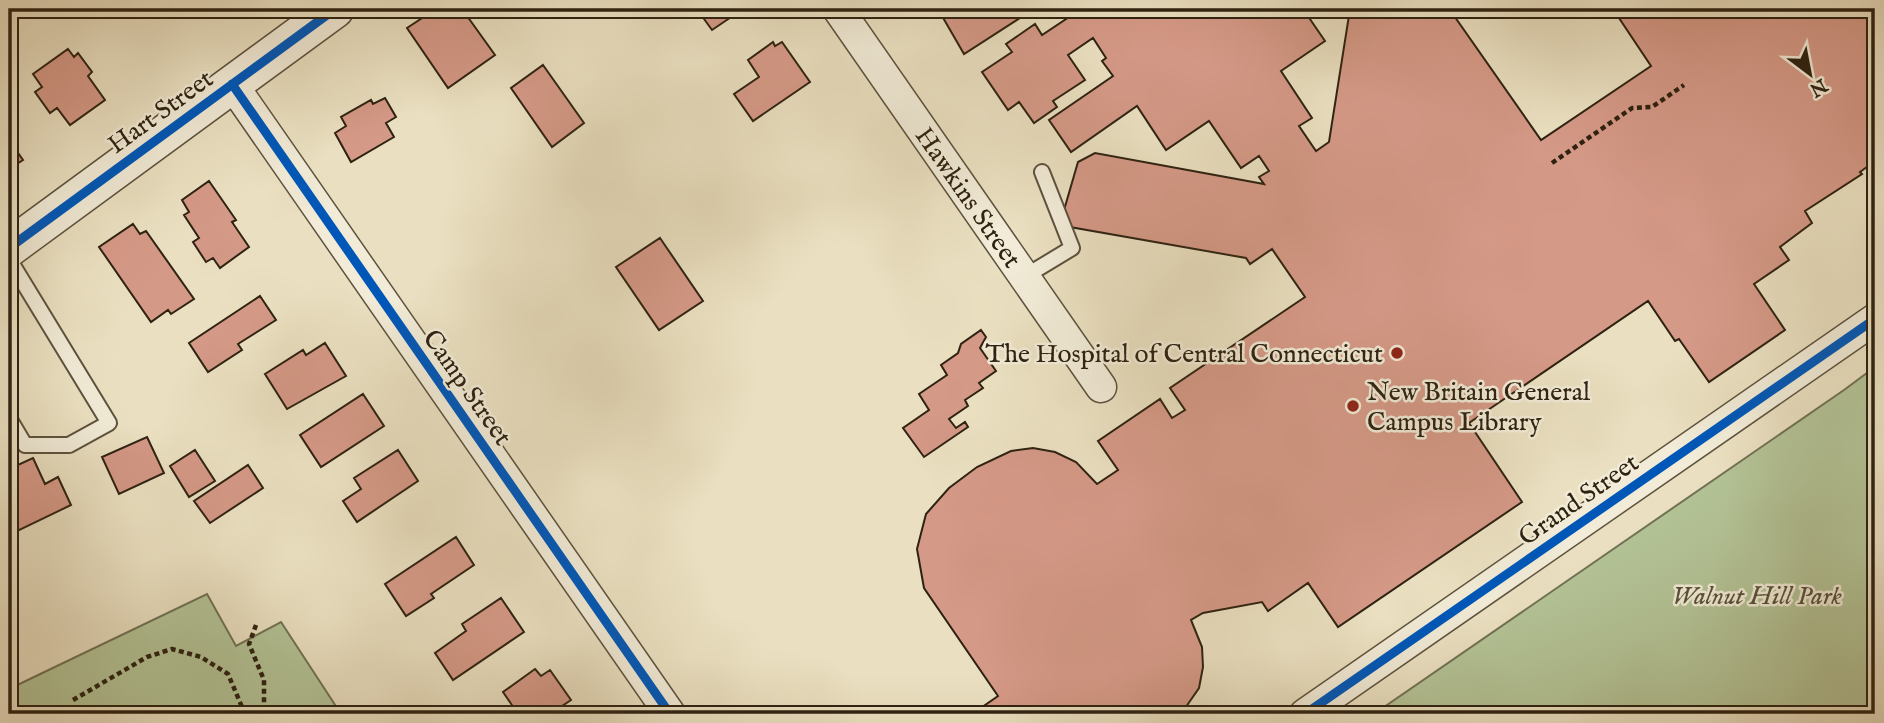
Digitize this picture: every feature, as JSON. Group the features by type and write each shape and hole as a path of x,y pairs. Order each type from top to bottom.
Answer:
{"street":[{"name":"Hart Street","path":"9,248 335,9"},
{"name":"Hawkins Street","path":"838,9 1101,387"},
{"name":"Camp Street","path":"232,84 670,714"},
{"name":"Grand Street","path":"1305,714 1875,319"}],"lane":[{"path":"1024,277 1072,247 1042,173"},
{"path":"9,260 109,423 69,445 25,445 9,418"}],"path":[{"path":"1552,163 1632,108 1652,107 1684,85"},
{"path":"256,625 249,644 264,680 264,714"},
{"path":"73,700 147,657 172,649 201,657 228,674 246,714"}],"green space":[{"name":"Walnut Hill Park","path":"1875,367 1875,714 1374,714 1844,390"},
{"path":"207,594 236,646 281,622 341,714 16,714 9,699 9,689"}],"building":[{"path":"436,9 462,9 495,55 448,88 407,28"},
{"path":"703,9 743,9 712,30 699,12"},
{"path":"938,9 1034,9 964,54"},
{"name":"The Hospital of Central Connecticut","path":"1067,9 1303,9 1325,41 1281,71 1312,118 1299,126 1316,151 1329,142 1350,9 1450,10 1541,140 1651,66 1617,15 1626,9 1875,9 1875,161 1860,172 1862,174 1805,211 1812,223 1780,247 1789,260 1754,284 1785,330 1709,382 1679,339 1675,341 1648,301 1469,423 1522,502 1338,627 1308,583 1268,611 1262,602 1203,613 1191,620 1202,647 1203,667 1199,688 1181,714 981,714 978,710 998,696 924,588 917,549 926,514 949,488 977,467 1011,451 1033,448 1055,452 1076,462 1097,484 1118,470 1098,441 1160,399 1172,418 1185,410 1170,388 1305,297 1272,249 1250,264 1246,258 1070,227 1062,217 1078,162 1095,153 1264,184 1259,177 1269,171 1259,156 1241,168 1209,121 1166,150 1137,106 1071,152 1049,120 1113,76 1102,61 1106,58 1093,38 1068,55 1085,80 1053,101 1057,107 1034,123 1019,102 1008,110 982,72 1012,52 1006,44 1035,24 1042,35 1072,15"},
{"path":"773,42 775,46 782,42 810,82 753,121 734,94 759,77 748,60"},
{"path":"68,49 74,57 78,53 92,72 88,76 105,100 70,125 57,108 50,113 35,92 42,87 33,74"},
{"path":"543,65 584,123 552,147 511,88"},
{"path":"385,98 396,117 386,123 394,137 351,162 335,133 346,126 341,117 371,100 373,104"},
{"path":"9,140 23,160 9,169"},
{"path":"209,181 236,220 232,222 249,247 220,268 213,258 206,262 193,242 199,238 184,215 189,212 182,200"},
{"path":"133,224 140,234 146,231 194,299 171,314 168,310 151,322 99,247"},
{"path":"660,238 703,301 659,330 616,267"},
{"path":"260,296 276,320 238,344 242,350 208,372 189,343"},
{"path":"981,330 986,337 980,348 996,371 979,383 983,388 965,400 968,406 949,419 956,428 965,422 968,427 924,457 903,428 929,410 919,394 947,375 941,365 958,353 961,344"},
{"path":"325,343 346,376 287,409 265,374 303,350 306,355"},
{"path":"363,394 384,426 321,467 300,435"},
{"path":"147,437 164,473 119,494 102,457"},
{"path":"195,450 215,481 189,497 170,466"},
{"path":"398,450 418,481 357,522 343,501 361,489 354,478"},
{"path":"33,458 45,484 58,477 71,505 9,535 9,469"},
{"path":"248,465 263,488 210,523 194,501"},
{"path":"456,537 474,565 431,594 434,598 406,616 385,584"},
{"path":"501,598 524,632 453,680 435,653 466,631 462,624"},
{"path":"535,669 541,676 550,670 571,700 550,714 518,714 503,692"}],"cycle path":[{"path":"9,248 335,9"},
{"path":"232,84 670,714"},
{"path":"1305,714 1875,319"}],"place":[{"name":"The Hospital of Central Connecticut","path":"1397,353"},
{"name":"New Britain General Campus Library","path":"1353,406"}]}
